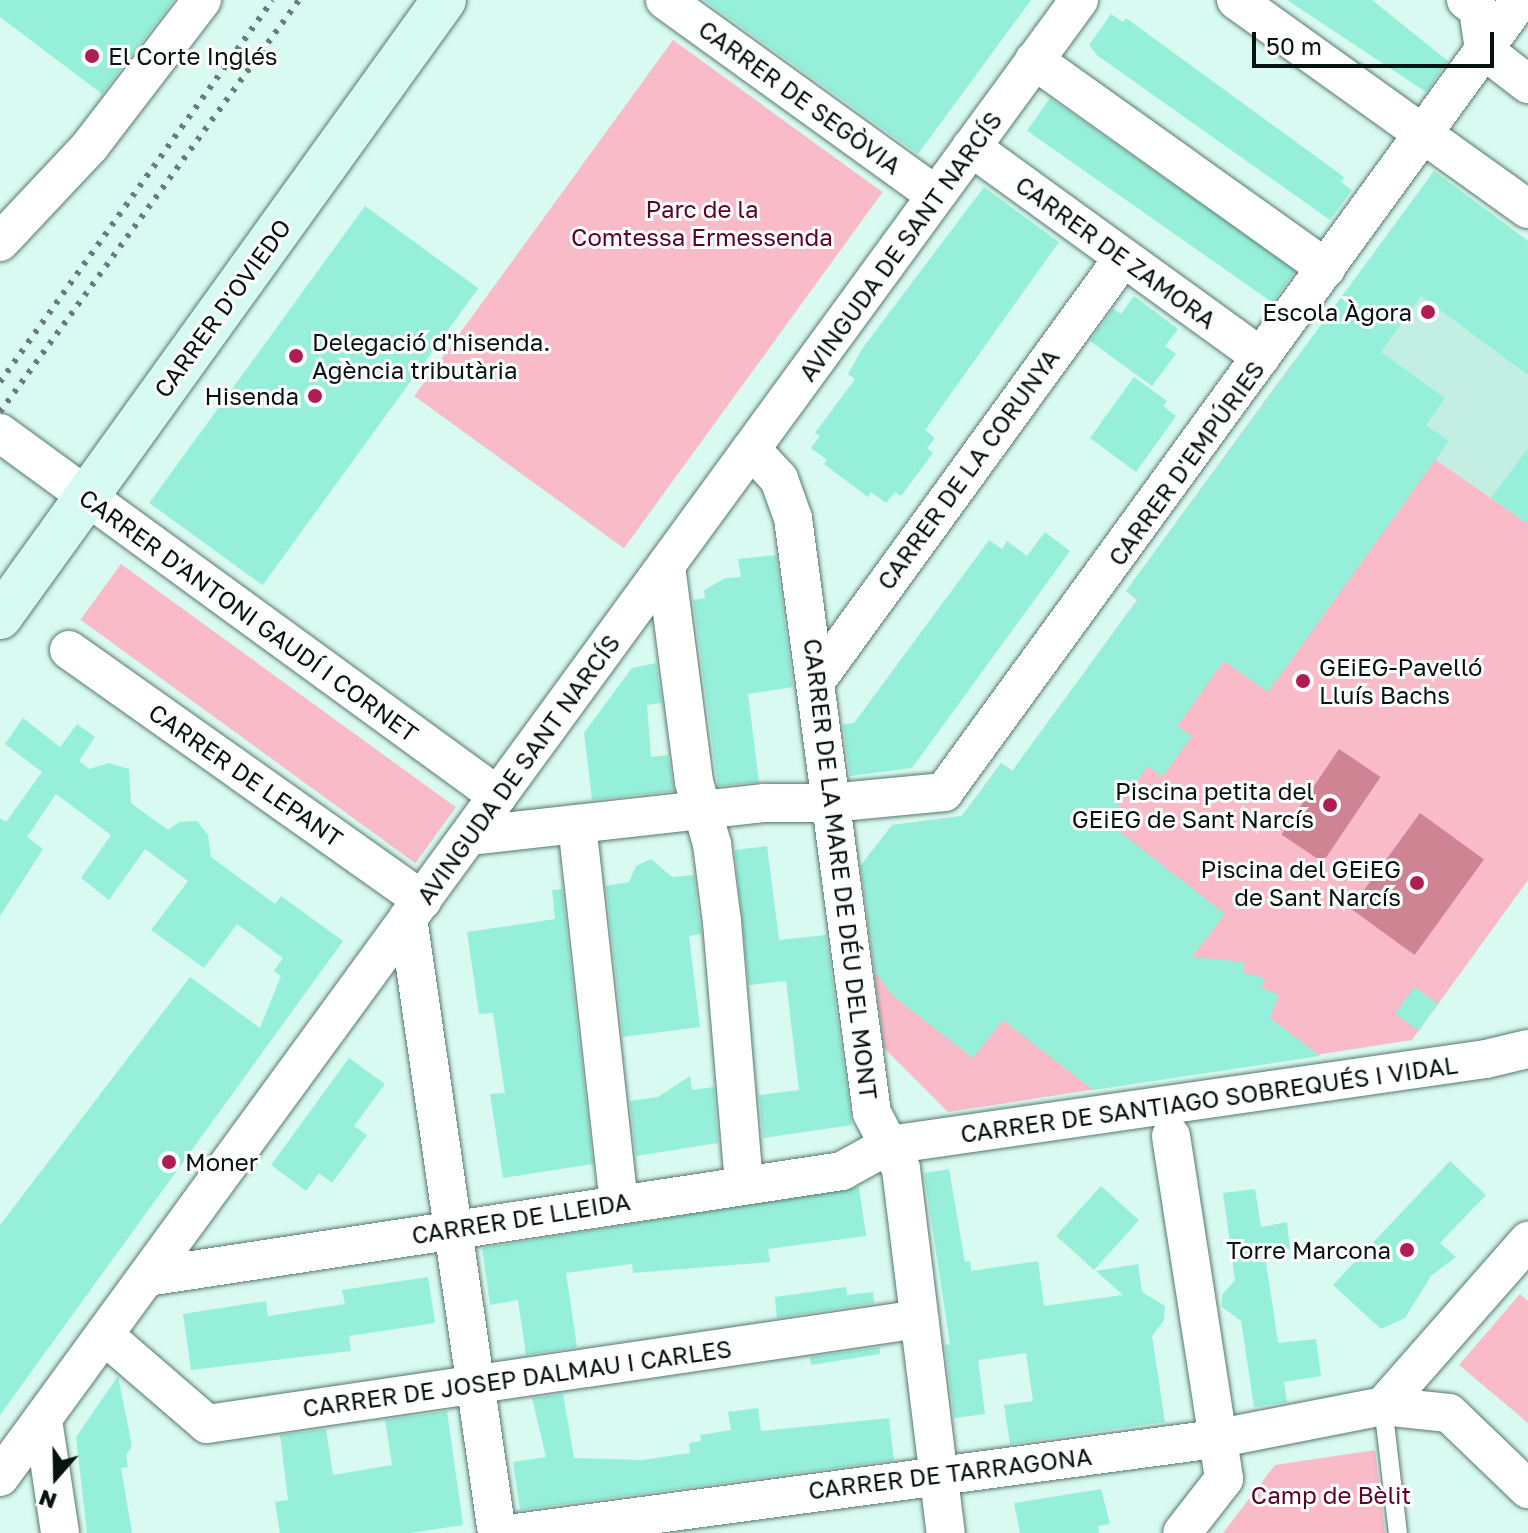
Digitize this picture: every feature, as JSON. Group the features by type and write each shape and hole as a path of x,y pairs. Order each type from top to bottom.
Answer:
{"street":[{"path":"0,242 90,146 202,0"},
{"name":"CARRER D'OVIEDO","path":"0,617 444,0"},
{"name":"CARRER DE SEGÒVIA","path":"665,0 935,195"},
{"name":"AVINGUDA DE SANT NARCÍS","path":"0,1477 1079,0"},
{"path":"1236,0 1528,209"},
{"path":"1466,0 1478,9 1484,50 1528,84"},
{"name":"CARRER D'EMPÚRIES","path":"469,836 703,810 830,803 944,792 955,782 1520,0"},
{"path":"1034,60 1326,268"},
{"name":"CARRER DE ZAMORA","path":"971,147 1261,357"},
{"name":"CARRER DE LA CORUNYA","path":"816,681 1123,258"},
{"name":"CARRER D'ANTONI GAUDÍ I CORNET","path":"0,433 498,796"},
{"name":"CARRER DE LA MARE DE DÉU DEL MONT","path":"751,449 779,479 793,518 872,1113 889,1145 903,1183 946,1533"},
{"path":"666,566 694,782 703,810 722,922 755,1183"},
{"name":"CARRER DE LEPANT","path":"69,650 415,909"},
{"path":"577,824 619,1203"},
{"path":"415,909 454,1229 497,1533"},
{"name":"CARRER DE SANTIAGO SOBREQUÉS I VIDAL","path":"889,1145 1486,1059 1528,1049"},
{"path":"1171,1136 1215,1439 1224,1479 1182,1533"},
{"name":"CARRER DE LLEIDA","path":"147,1277 842,1171 889,1145"},
{"path":"1383,1406 1523,1246"},
{"name":"CARRER DE JOSEP DALMAU I CARLES","path":"104,1335 207,1424 919,1319"},
{"name":"CARRER DE TARRAGONA","path":"516,1533 711,1519 939,1475 1215,1439 1383,1406 1449,1413 1528,1489"},
{"path":"43,1420 60,1533"}],"lane":[{"path":"1383,1406 1398,1533"}],"shaded area":[{"name":"Escola Àgora","path":"1434,171 1528,241 1528,524 1294,361"},
{"name":"Piscina petita del GEiEG de Sant Narcís","path":"1339,749 1380,777 1323,862 1281,834"},
{"name":"Piscina del GEiEG de Sant Narcís","path":"1420,813 1484,859 1415,955 1351,908"}],"green space":[{"name":"Parc de la Comtessa Ermessenda","path":"673,40 883,192 624,548 414,396"},
{"name":"GEiEG-Pavelló Lluís Bachs","path":"1294,361 1528,524 1528,880 1412,1040 948,1112 884,1048 861,866 892,825 962,816 1001,763 1013,771 1137,600 1126,591"},
{"path":"121,564 456,807 415,863 80,620"},
{"path":"1520,1294 1528,1301 1528,1423 1459,1365"},
{"name":"Camp de Bèlit","path":"1375,1450 1385,1533 1223,1533 1275,1465"}],"building":[{"name":"El Corte Inglés","path":"0,0 174,0 102,94 0,17"},
{"path":"704,0 1031,0 918,154"},
{"path":"1287,0 1372,0 1448,61 1426,92"},
{"path":"1111,14 1123,22 1126,18 1344,177 1341,182 1352,190 1330,220 1098,56 1089,45"},
{"path":"1050,98 1296,270 1273,303 1027,131"},
{"path":"1434,171 1528,241 1528,375 1421,296 1381,352 1445,398 1426,425 1449,441 1268,692 1224,661 1177,726 1192,736 1162,777 1148,766 1107,822 1225,914 1192,957 1244,962 1243,973 1264,978 1262,988 1279,995 1270,1018 1320,1056 1093,1090 1003,1020 973,1058 893,996 875,972 861,865 892,825 962,816 1001,763 1012,771 1138,599 1126,591"},
{"path":"984,187 1059,242 925,430 935,438 927,448 933,453 901,496 895,492 886,503 871,492 868,497 824,464 827,460 811,448 820,436 815,433 855,379 848,374 862,349"},
{"name":"Hisenda","path":"365,206 478,288 263,585 149,503"},
{"path":"1134,296 1178,329 1165,346 1176,354 1152,386 1090,341 1113,309 1121,314"},
{"path":"1134,377 1167,401 1163,406 1176,416 1136,472 1090,438"},
{"path":"1528,448 1528,524 1491,498"},
{"path":"1045,532 1070,551 912,768 850,776 843,724 854,723 989,540 1002,549 1007,541 1027,556"},
{"path":"776,555 793,687 748,694 759,782 718,786 693,600 705,598 704,590 726,578 741,577 738,559"},
{"path":"656,663 662,703 647,705 651,757 668,755 674,791 592,800 584,733 632,668"},
{"path":"23,718 60,747 77,724 95,737 79,761 89,769 109,763 129,769 131,803 168,830 179,822 197,821 208,835 211,857 275,904 281,896 343,941 0,1415 0,1225 190,977 260,1028 281,976 274,971 283,958 237,924 204,968 151,930 188,881 145,849 109,900 81,878 111,835 56,794 27,837 43,849 0,916 0,818 6,822 42,772 5,744"},
{"path":"767,846 779,940 826,935 852,1125 763,1138 759,1095 799,1090 786,981 749,985 735,850"},
{"path":"651,859 672,877 694,875 701,934 689,936 700,1027 623,1037 606,886 629,882 636,866"},
{"path":"562,889 593,1164 503,1178 490,1094 505,1093 493,1013 479,1014 467,932 555,919 552,890"},
{"path":"1414,987 1438,1004 1419,1031 1395,1014"},
{"path":"349,1058 385,1084 354,1126 367,1135 332,1183 319,1173 306,1191 271,1165"},
{"path":"690,1076 692,1090 714,1087 718,1143 636,1156 630,1101 658,1097"},
{"name":"Torre Marcona","path":"1450,1161 1486,1195 1440,1243 1456,1257 1431,1276 1405,1318 1381,1329 1333,1285"},
{"path":"949,1169 965,1262 970,1261 971,1271 1038,1261 1044,1306 1123,1295 1096,1271 1138,1264 1142,1292 1165,1306 1164,1320 1152,1336 1165,1422 1010,1444 1004,1405 1033,1401 1026,1353 978,1360 985,1414 954,1418 945,1345 950,1344 924,1173"},
{"path":"1101,1186 1139,1220 1094,1270 1056,1236"},
{"path":"859,1187 866,1236 768,1249 770,1262 633,1273 632,1264 566,1273 577,1347 526,1355 518,1300 490,1305 482,1248"},
{"path":"1255,1189 1261,1227 1287,1222 1290,1249 1265,1255 1278,1343 1316,1339 1321,1376 1284,1382 1287,1402 1254,1407 1241,1321 1222,1307 1222,1295 1235,1280 1223,1193"},
{"path":"428,1277 435,1323 349,1336 351,1351 191,1370 183,1314 266,1301 268,1316 345,1304 342,1290"},
{"path":"846,1287 847,1295 873,1292 874,1303 777,1318 775,1297"},
{"path":"880,1347 880,1354 811,1365 810,1357"},
{"path":"118,1376 132,1446 126,1455 128,1467 121,1468 132,1533 87,1533 76,1437"},
{"path":"563,1394 574,1458 642,1460 690,1453 689,1443 701,1441 700,1435 731,1430 728,1412 758,1408 761,1431 889,1418 894,1460 520,1510 513,1462 546,1457 532,1398"},
{"path":"447,1411 463,1525 410,1533 280,1533 275,1502 288,1500 280,1435 326,1429 333,1475 392,1465 385,1420"},
{"path":"1101,1489 1110,1524 1098,1526 1099,1533 1020,1533 1014,1503"}],"railway":[{"path":"0,382 272,0"},
{"path":"0,412 299,0"}],"place":[{"name":"El Corte Inglés","path":"92,56"},
{"name":"Escola Àgora","path":"1428,312"},
{"name":"Delegació d'hisenda. Agència tributària","path":"296,356"},
{"name":"Hisenda","path":"315,396"},
{"name":"GEiEG-Pavelló Lluís Bachs","path":"1303,681"},
{"name":"Piscina petita del GEiEG de Sant Narcís","path":"1330,805"},
{"name":"Piscina del GEiEG de Sant Narcís","path":"1417,883"},
{"name":"Moner","path":"169,1162"},
{"name":"Torre Marcona","path":"1407,1250"}]}
